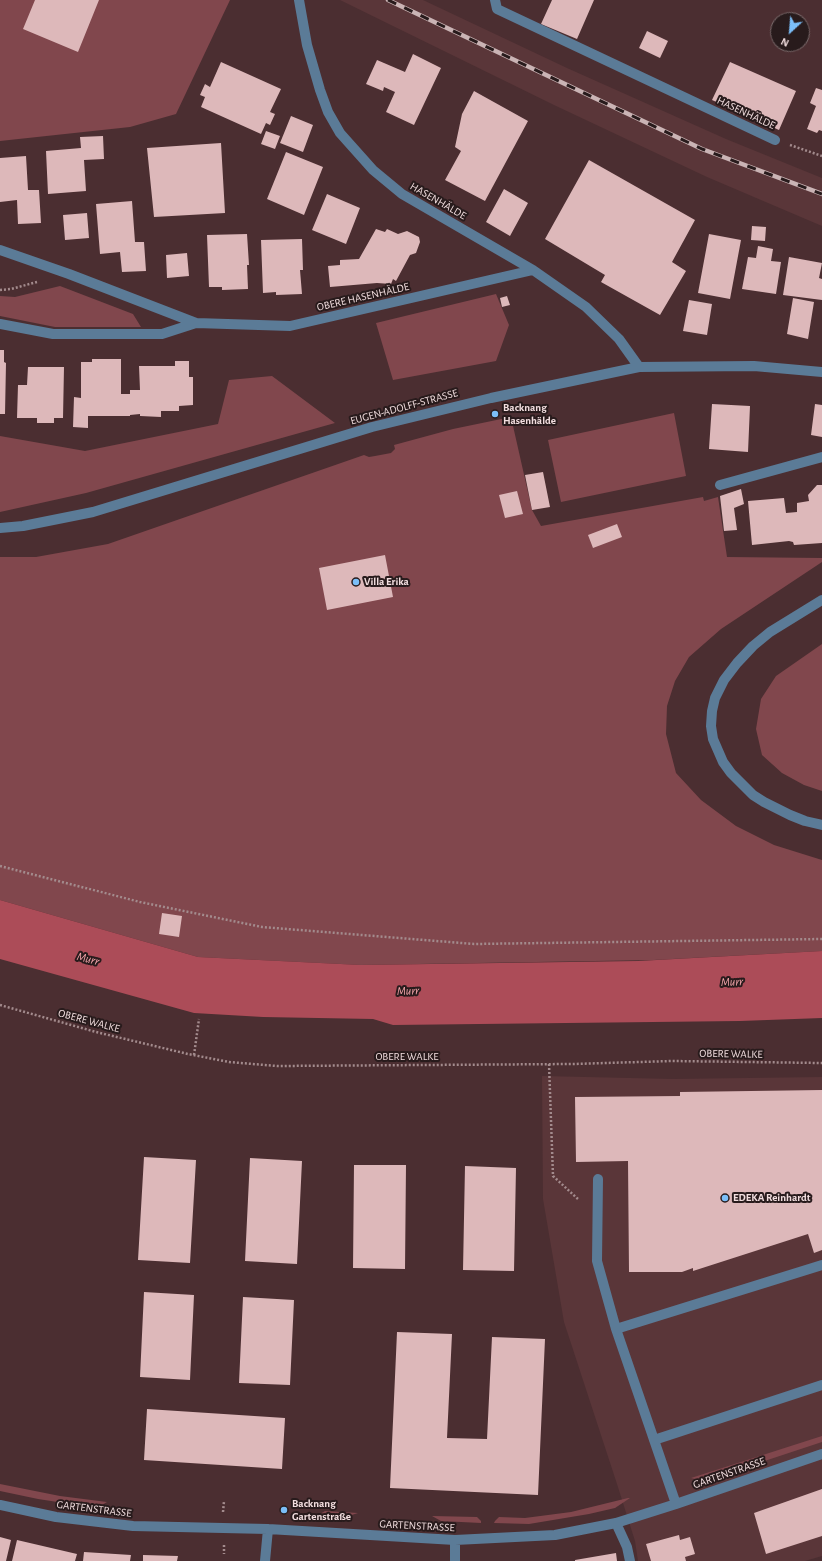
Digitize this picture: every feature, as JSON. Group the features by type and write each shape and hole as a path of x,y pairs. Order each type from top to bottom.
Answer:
{"street":[{"name":"HASENHÄLDE","path":"299,0 307,44 328,112 340,133 373,170 402,194 533,270 586,307 619,339 639,367"},
{"name":"HASENHÄLDE","path":"495,0 497,9 775,140"},
{"name":"OBERE HASENHÄLDE","path":"0,250 69,274 196,323 290,326 533,270"},
{"name":"OBERE HASENHÄLDE","path":"0,324 53,334 162,334 196,323"},
{"name":"EUGEN-ADOLFF-STRASSE","path":"0,528 23,526 93,512 379,425 491,398 639,367 754,366 822,372"},
{"path":"720,485 822,457"},
{"path":"822,600 770,632 753,646 737,663 724,680 715,698 711,726 713,739 723,762 731,773 753,795 790,815 805,821 822,825"},
{"path":"598,1179 597,1261 616,1329 676,1504"},
{"path":"616,1329 822,1265"},
{"path":"654,1440 822,1384"},
{"name":"GARTENSTRASSE","path":"0,1505 56,1517 133,1526 268,1529 454,1540 555,1535 616,1523 822,1454"},
{"path":"616,1523 627,1547 630,1561"},
{"path":"265,1561 268,1529"},
{"path":"454,1540 456,1561"}],"path":[{"path":"775,140 822,156"},
{"path":"0,866 140,902 262,927 474,944 822,939"},
{"name":"OBERE WALKE","path":"0,1005 96,1032 194,1055 229,1062 277,1066 549,1064 672,1061 822,1063"},
{"path":"194,1055 199,1019"},
{"path":"549,1064 553,1176 598,1216"}],"shaded area":[{"path":"0,0 230,0 176,114 130,127 0,141"},
{"path":"340,0 423,0 567,68 726,139 822,178 822,226 707,177 554,105"},
{"path":"60,286 133,314 141,327 55,327 0,316 0,296 15,297"},
{"path":"496,294 509,325 496,361 393,380 376,323"},
{"path":"272,376 335,423 86,493 0,512 0,436 85,451 218,424 229,380"},
{"path":"674,413 686,476 561,502 548,440"},
{"path":"511,417 532,510 541,526 703,497 704,501 718,497 727,557 822,558 822,562 721,629 689,657 675,681 667,706 666,734 676,773 701,800 736,826 774,845 822,860 822,951 654,960 361,965 198,957 0,900 0,557 36,557 108,544 364,455 369,457 391,453 395,449 394,445 453,429"},
{"path":"822,644 822,791 804,785 782,773 762,755 756,729 761,699 776,676"},
{"path":"542,1076 673,1079 822,1077 822,1556 805,1561 638,1561 635,1541 564,1322 543,1199"},
{"path":"822,1436 822,1442 707,1480 691,1478"},
{"path":"0,1484 60,1496 107,1502 102,1505 90,1507 38,1499 0,1491"},
{"path":"630,1498 615,1508 589,1514 529,1524 494,1523 499,1517 525,1518 571,1512"},
{"path":"325,1511 358,1513 342,1518 320,1517 320,1514"},
{"path":"432,1516 477,1517 481,1523 441,1521"}],"water":[{"name":"Murr","path":"0,900 198,957 361,965 638,961 822,951 822,1018 740,1021 393,1025 373,1019 263,1017 194,1013 0,959"}],"building":[{"path":"35,0 99,0 78,52 23,29"},
{"path":"552,0 594,0 577,39 541,24"},
{"path":"647,31 668,41 660,58 639,48"},
{"path":"413,54 441,68 414,125 386,112 395,92 384,87 383,91 366,84 377,60 405,72"},
{"path":"221,62 281,89 270,112 275,114 270,125 266,123 261,134 201,107 205,97 200,95 205,84 210,87"},
{"path":"730,62 796,91 779,130 712,100"},
{"path":"816,88 822,90 822,131 819,130 817,133 807,129 816,106 810,103"},
{"path":"474,91 528,121 485,201 445,180 461,151 455,147 462,114"},
{"path":"291,116 313,125 303,152 280,143"},
{"path":"266,131 280,136 275,149 261,144"},
{"path":"103,136 104,159 84,160 86,191 48,194 46,151 81,148 80,137"},
{"path":"221,143 225,213 154,217 147,148"},
{"path":"286,152 323,167 304,215 267,199"},
{"path":"26,156 28,190 39,190 41,223 18,224 17,200 0,202 0,158"},
{"path":"589,160 695,220 672,262 686,271 660,315 601,282 605,275 545,239"},
{"path":"504,189 528,203 510,236 486,222"},
{"path":"327,194 360,208 346,244 312,230"},
{"path":"132,201 135,242 144,242 146,271 122,272 120,252 100,254 96,204"},
{"path":"87,213 89,238 65,240 63,215"},
{"path":"752,226 766,227 765,241 751,240"},
{"path":"376,229 385,232 387,229 398,234 407,231 419,237 420,242 416,253 410,255 396,281 393,279 391,284 377,283 330,287 328,266 340,265 340,260 359,259"},
{"path":"247,234 249,265 247,265 248,289 222,290 222,287 209,287 207,235"},
{"path":"709,234 741,240 730,299 698,293"},
{"path":"302,239 303,270 300,270 302,294 276,295 276,292 263,293 261,240"},
{"path":"758,246 773,249 771,261 781,262 776,294 742,289 748,257 756,258"},
{"path":"187,253 189,276 167,278 166,255"},
{"path":"789,257 822,263 819,278 822,279 822,300 783,295"},
{"path":"507,296 510,305 502,307 500,298"},
{"path":"793,298 814,302 808,339 787,334"},
{"path":"689,300 712,304 707,335 683,331"},
{"path":"0,350 4,350 4,362 6,363 5,414 0,414"},
{"path":"92,359 121,359 121,394 130,394 130,390 140,390 139,366 175,366 175,361 189,361 189,377 193,377 193,405 179,406 179,411 161,411 161,417 140,416 140,414 130,416 88,416 88,428 73,427 74,397 81,398 81,362 92,362"},
{"path":"28,367 64,367 63,418 54,418 54,423 37,423 37,418 17,418 18,385 27,385"},
{"path":"712,404 750,406 748,452 709,449"},
{"path":"815,404 822,405 822,437 811,435"},
{"path":"543,472 550,507 532,510 525,475"},
{"path":"817,485 822,485 822,543 794,545 793,542 789,541 752,545 748,501 784,498 786,513 797,512 797,503 809,501 808,495"},
{"path":"741,489 744,504 734,508 737,530 724,531 720,496"},
{"path":"517,491 523,514 505,518 499,495"},
{"path":"617,524 622,537 593,548 588,535"},
{"name":"Villa Erika","path":"385,555 393,597 327,610 319,568"},
{"path":"162,913 182,916 179,937 159,934"},
{"name":"EDEKA Reinhardt","path":"822,1090 822,1250 814,1253 808,1234 693,1271 693,1268 682,1272 629,1272 628,1161 576,1162 575,1097 680,1096 680,1092"},
{"path":"144,1157 196,1160 190,1263 138,1260"},
{"path":"250,1158 302,1161 297,1264 245,1261"},
{"path":"354,1165 406,1165 405,1269 353,1268"},
{"path":"465,1166 516,1168 514,1271 463,1270"},
{"path":"144,1292 194,1295 190,1380 140,1377"},
{"path":"243,1297 294,1300 290,1385 239,1383"},
{"path":"397,1332 452,1334 447,1438 487,1439 492,1337 545,1339 538,1495 390,1488"},
{"path":"147,1409 285,1418 282,1469 144,1460"},
{"path":"822,1489 822,1536 766,1554 754,1513"},
{"path":"679,1535 680,1540 690,1537 695,1554 685,1557 686,1561 651,1561 646,1544"},
{"path":"0,1537 11,1540 6,1561 0,1561"},
{"path":"17,1540 77,1554 75,1561 12,1561"},
{"path":"84,1552 131,1555 130,1561 83,1561"},
{"path":"616,1553 617,1561 575,1561 575,1560"},
{"path":"143,1555 178,1556 177,1561 143,1561"}],"railway":[{"path":"388,0 702,149 822,194"}],"place":[{"name":"Backnang Hasenhälde","path":"495,414"},
{"name":"Villa Erika","path":"356,582"},
{"name":"EDEKA Reinhardt","path":"725,1198"},
{"name":"Backnang Gartenstraße","path":"284,1510"}]}
